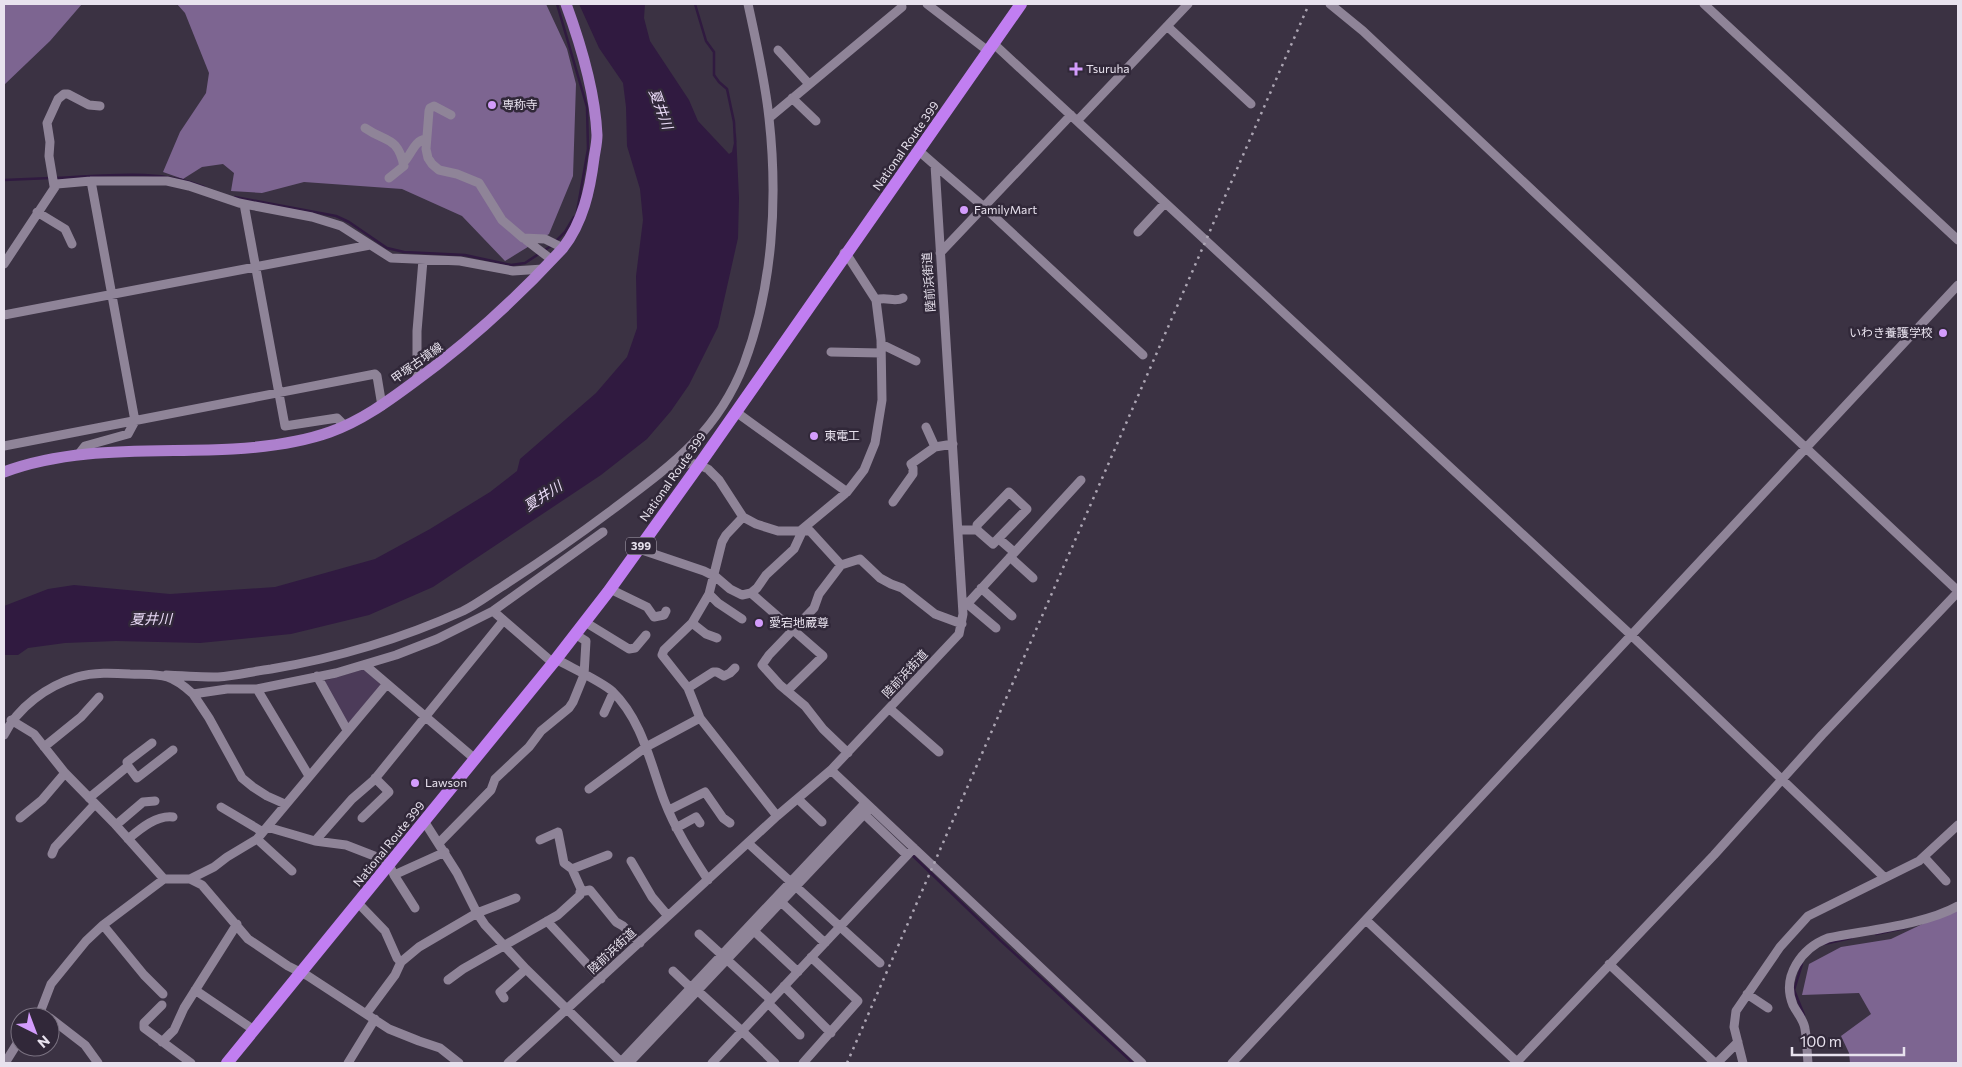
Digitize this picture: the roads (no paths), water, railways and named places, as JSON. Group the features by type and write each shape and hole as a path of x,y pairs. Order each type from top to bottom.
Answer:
{"highway":[{"name":"National Route 399","path":"227,1063 358,903 391,870 424,821 610,589 700,465 845,254 1021,4"}],"main road":[{"name":"甲塚古墳線","path":"4,472 42,461 78,455 262,447 311,438 345,426 382,406 483,329 543,269 560,246 571,237 582,213 589,190 597,137 593,97 566,4"}],"street":[{"path":"4,735 12,720 24,707 56,686 77,677 103,673 221,677 313,662 388,641 465,610 525,572 666,470 698,440 722,408 744,364 757,321 769,257 773,200 769,118 748,4"},
{"path":"927,4 991,47 1074,118 1632,635 1885,878"},
{"path":"940,253 1188,4"},
{"path":"1330,4 1363,31 1958,591 1782,779 1714,855 1517,1063 1366,920"},
{"path":"1704,4 1958,240"},
{"path":"769,118 902,7"},
{"path":"1167,26 1251,104"},
{"path":"778,50 809,84"},
{"path":"4,264 37,212 53,182 47,123 58,99 64,94 68,94 89,105 100,106"},
{"path":"792,98 816,121"},
{"path":"451,115 434,106 430,108 427,118 426,154 432,164 439,170 457,174 479,183 502,220 550,258"},
{"path":"365,128 387,139 397,147 404,163"},
{"path":"389,178 403,169 404,163 417,144 421,140 426,139"},
{"path":"919,151 985,208 1143,355"},
{"name":"陸前浜街道","path":"508,1063 568,1010 777,816 831,770 954,641 962,624 966,602 958,530 935,165"},
{"path":"78,455 85,446 128,434 135,421 91,181"},
{"path":"53,182 167,181 189,186 219,198 312,216 341,226 391,258 460,261 512,271 543,269"},
{"path":"1138,232 1165,203"},
{"path":"244,204 285,426 337,418 345,426"},
{"path":"37,212 65,229 72,244"},
{"path":"529,242 545,239 560,246"},
{"path":"4,315 370,245"},
{"path":"639,549 704,570 736,593 742,595 751,593 766,575 794,549 801,534 800,531 847,492 864,470 875,443 882,400 881,349 876,300 850,258 845,254"},
{"path":"417,380 417,331 423,260"},
{"path":"1232,1063 1958,285"},
{"path":"876,300 883,297 897,300 903,298"},
{"path":"831,352 881,349 916,361"},
{"path":"4,446 375,374 377,376 382,406"},
{"path":"736,412 847,492"},
{"path":"926,427 935,447"},
{"path":"894,502 913,474 911,464 935,447 953,444"},
{"path":"666,470 690,463 708,469 719,480 743,517 756,524 778,531 810,531 841,565"},
{"path":"996,628 966,602 1081,480"},
{"path":"958,530 977,530 993,544 1027,509 1009,492 977,525 977,530"},
{"path":"743,517 726,534 709,594 692,623 664,650 662,655 688,688 700,718 777,816"},
{"path":"193,694 227,689 257,688 317,676 365,665 437,640 493,611 604,532"},
{"path":"999,538 1033,578"},
{"path":"848,753 823,729 801,702 787,691 762,665 814,608 819,594 841,565 860,559 880,578 902,588 935,614 962,624"},
{"path":"981,588 1012,616"},
{"path":"610,589 646,607 654,617 664,615 666,611"},
{"path":"751,593 823,656 787,691"},
{"path":"709,594 718,603 742,619"},
{"path":"493,611 554,661 604,685 613,693 634,720 676,828 708,880"},
{"path":"316,841 352,798 375,778 503,621"},
{"path":"585,622 629,649 635,648 646,635"},
{"path":"692,623 706,634 717,638"},
{"path":"439,843 491,790 495,779 529,747 548,725 569,708 584,675 586,641 575,634"},
{"path":"365,665 386,685 475,759"},
{"path":"688,688 713,672 724,676 735,668"},
{"path":"166,675 179,681 193,694 209,718 242,778 267,796 285,804"},
{"path":"317,676 347,730"},
{"path":"41,1007 51,984 86,941 103,925 164,879 190,879 214,867 262,833 386,685"},
{"path":"257,688 309,776"},
{"path":"604,713 613,693"},
{"path":"44,748 81,717 99,697"},
{"path":"890,708 939,752"},
{"path":"589,789 646,747 700,718"},
{"path":"12,720 34,734 65,773 116,824 164,879"},
{"path":"52,854 55,847 92,801 128,766 127,762 152,743"},
{"path":"128,766 138,778 173,750"},
{"path":"831,770 910,852 1142,1063"},
{"path":"20,818 42,800 65,773"},
{"path":"362,818 389,792 375,778"},
{"path":"669,810 705,792 723,818 730,823"},
{"path":"798,799 822,822"},
{"path":"116,824 143,802 155,801"},
{"path":"221,807 262,833 292,871"},
{"path":"424,821 445,852 477,913 504,946 623,1063 866,808"},
{"path":"128,839 148,824 164,817 173,817"},
{"path":"676,828 696,817 700,823"},
{"path":"1743,1063 1734,1020 1736,1011 1780,947 1808,916 1920,861 1958,825"},
{"path":"448,980 463,969 558,915 580,896 572,869 564,863 558,832 540,840"},
{"path":"262,833 346,845 382,859 415,908"},
{"path":"748,843 880,963"},
{"path":"391,870 445,852"},
{"path":"712,1063 910,852"},
{"path":"572,869 608,855"},
{"path":"1924,857 1946,881"},
{"path":"631,861 652,897 668,916"},
{"path":"190,879 202,885 248,939 389,1029 440,1048 459,1063"},
{"path":"724,958 754,931 781,902 793,884"},
{"path":"580,892 590,890 616,922 623,926 640,943"},
{"path":"366,1014 395,975 401,962 420,947 477,913 516,898"},
{"path":"781,902 825,943"},
{"path":"358,903 374,917 385,931 397,958 401,962"},
{"path":"1808,1063 1805,1027 1789,990 1789,980 1806,952 1820,941 1828,938 1922,919 1949,911 1958,906"},
{"path":"547,921 601,979"},
{"path":"162,1042 174,1030 184,1008 237,924"},
{"path":"103,925 144,975 163,994"},
{"path":"754,931 798,972"},
{"path":"699,934 770,1002 800,1035"},
{"path":"803,1063 858,1001 811,957"},
{"path":"1609,964 1716,1063 1738,1042"},
{"path":"504,998 500,992 526,969"},
{"path":"673,971 742,1031 775,1063"},
{"path":"784,986 831,1033"},
{"path":"195,990 254,1030"},
{"path":"1747,994 1768,1008"},
{"path":"162,1005 144,1023 144,1028 191,1063"},
{"path":"348,1063 376,1019"},
{"path":"60,1025 84,1045 98,1063"}],"water":[{"name":"夏井川","path":"579,4 645,4 644,18 650,41 689,100 698,121 729,154 732,152 736,133 739,198 738,238 718,327 689,385 671,411 647,439 601,475 433,587 369,615 291,634 200,643 116,641 65,643 28,648 18,655 4,655 4,606 48,589 74,585 170,594 275,587 375,559 430,529 490,492 517,471 520,459 596,393 627,357 637,328 636,276 643,220 640,189 627,146 623,83 599,48"}],"waterway":[{"path":"557,4 587,107 588,149 577,212"},
{"path":"695,4 706,41 714,52 714,75 727,89 734,122 735,142"},
{"path":"56,178 150,175 169,177 204,187"},
{"path":"4,180 51,178"},
{"path":"235,197 336,216 349,222 387,248 404,252 465,255 511,265 525,263 551,246"},
{"path":"555,242 565,232 574,217"},
{"path":"910,853 1000,940 1133,1063"},
{"path":"1876,934 1905,928"},
{"path":"1824,944 1851,938"},
{"path":"1802,964 1794,990 1804,1015"}],"railway":[{"path":"847,1063 1309,4"}],"place":[{"name":"Tsuruha","path":"1076,69"},
{"name":"専称寺","path":"492,105"},
{"name":"FamilyMart","path":"964,210"},
{"name":"いわき養護学校","path":"1943,333"},
{"name":"東電工","path":"814,436"},
{"name":"愛宕地蔵尊","path":"759,623"},
{"name":"Lawson","path":"415,783"}]}
